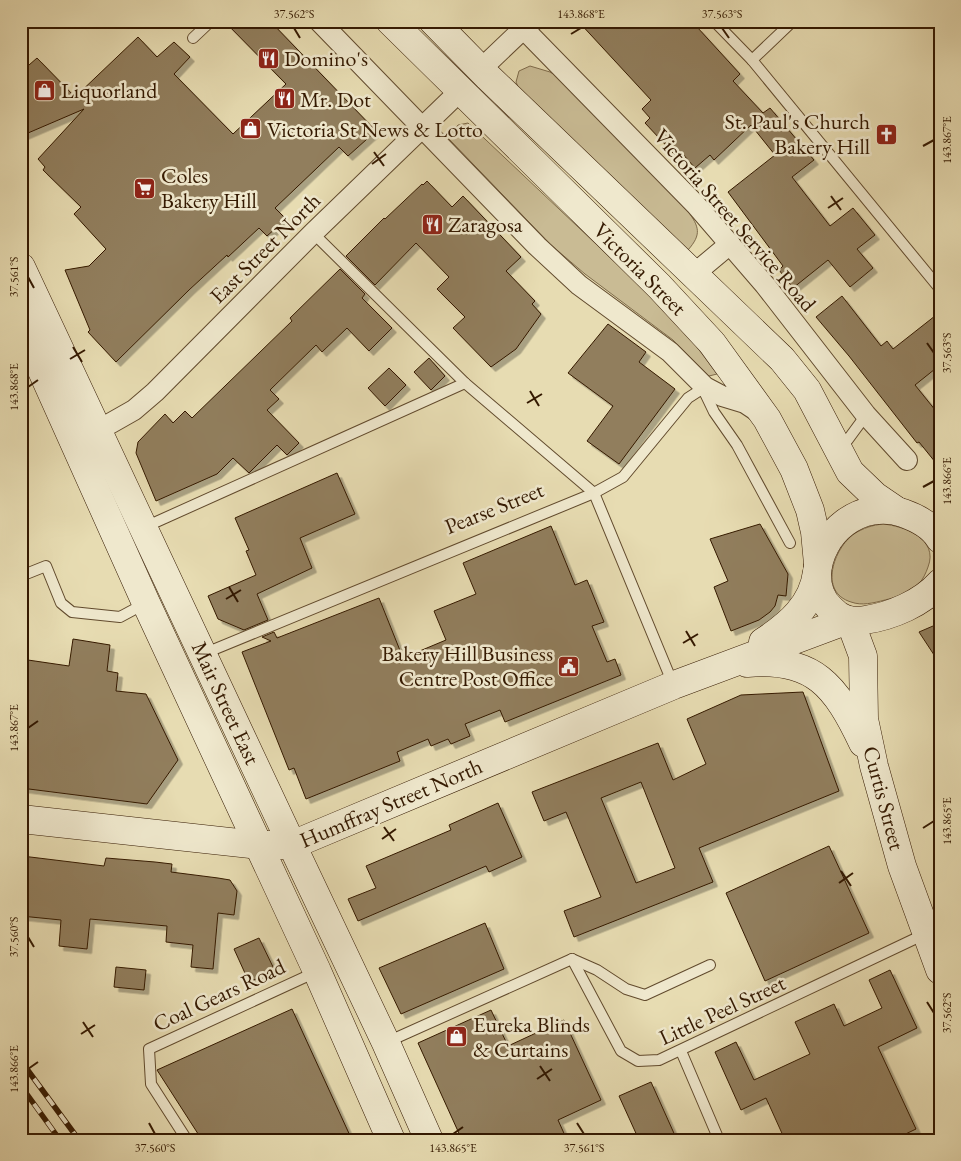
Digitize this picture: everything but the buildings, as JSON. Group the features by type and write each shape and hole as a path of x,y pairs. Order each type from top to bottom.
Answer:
{"street":[{"path":"319,21 537,246 572,278 670,352 702,386 722,396 745,403 767,419"},
{"name":"Victoria Street","path":"390,21 475,85 694,274 773,349 793,372 819,410 850,472 875,496 897,511"},
{"name":"Victoria Street","path":"433,21 475,85 712,343 767,419 794,469 806,498 815,532 818,586 824,602 835,613 849,620"},
{"name":"East Street North","path":"97,431 134,410 155,392 313,232 422,128 475,85 524,24"},
{"name":"Victoria Street Service Road","path":"524,24 730,244 765,285 866,415 907,460"},
{"path":"694,274 730,244"},
{"name":"Mair Street East","path":"21,266 386,1043 429,1140"},
{"name":"Mair Street East","path":"21,324 146,603 317,971 391,1140"},
{"path":"818,567 824,544 851,519 868,511 883,509 897,511 917,519 937,533"},
{"name":"Humffray Street North","path":"714,669 763,642 791,622 810,597 815,586 818,567"},
{"name":"Humffray Street North","path":"21,819 258,845 292,845 714,669 849,620 878,617 904,608 925,597 940,583"},
{"name":"Curtis Street","path":"849,620 863,656 864,719 874,766 902,866 925,934 940,970"},
{"path":"714,669 737,664 769,662 795,666 812,673 824,682 838,698 855,726 874,766"}],"lane":[{"path":"193,38 211,21"},
{"path":"714,21 752,60 940,289"},
{"path":"752,60 793,21"},
{"path":"313,232 465,383 594,492 674,685"},
{"path":"144,528 465,383"},
{"path":"702,386 714,412 737,445 790,543"},
{"name":"Pearse Street","path":"203,654 594,492 623,477 688,398 702,386"},
{"path":"839,452 866,415"},
{"path":"21,576 46,566 61,603 66,609 75,613 120,617 146,603"},
{"name":"Little Peel Street","path":"572,959 620,1051 638,1061 659,1060 925,934"},
{"path":"386,1043 572,959 597,970 626,989 645,994 710,966"},
{"name":"Coal Gears Road","path":"187,1140 151,1084 148,1048 317,971"},
{"path":"681,1051 719,1140"}],"shaded area":[{"path":"530,66 550,72 560,78 688,211 697,226 697,235 688,250 519,89 516,82 519,71"},
{"path":"468,123 650,295 694,343 717,374 709,376 673,340 585,274 551,245 449,139 449,135 458,125"},
{"path":"883,524 909,531 918,536 929,549 928,567 919,584 912,590 890,599 872,603 859,604 851,602 841,597 835,589 832,580 833,570 840,549 854,534 868,527"}],"railway":[{"path":"21,1061 79,1140"},
{"path":"21,1086 60,1140"}],"place":[{"name":"Domino's","path":"268,58"},
{"name":"Liquorland","path":"45,90"},
{"name":"Mr. Dot","path":"284,99"},
{"name":"Victoria St News & Lotto","path":"251,129"},
{"name":"St. Paul's Church Bakery Hill","path":"886,134"},
{"name":"Coles Bakery Hill","path":"145,188"},
{"name":"Zaragosa","path":"432,224"},
{"name":"Bakery Hill Business Centre Post Office","path":"569,666"},
{"name":"Eureka Blinds & Curtains","path":"457,1037"}]}
